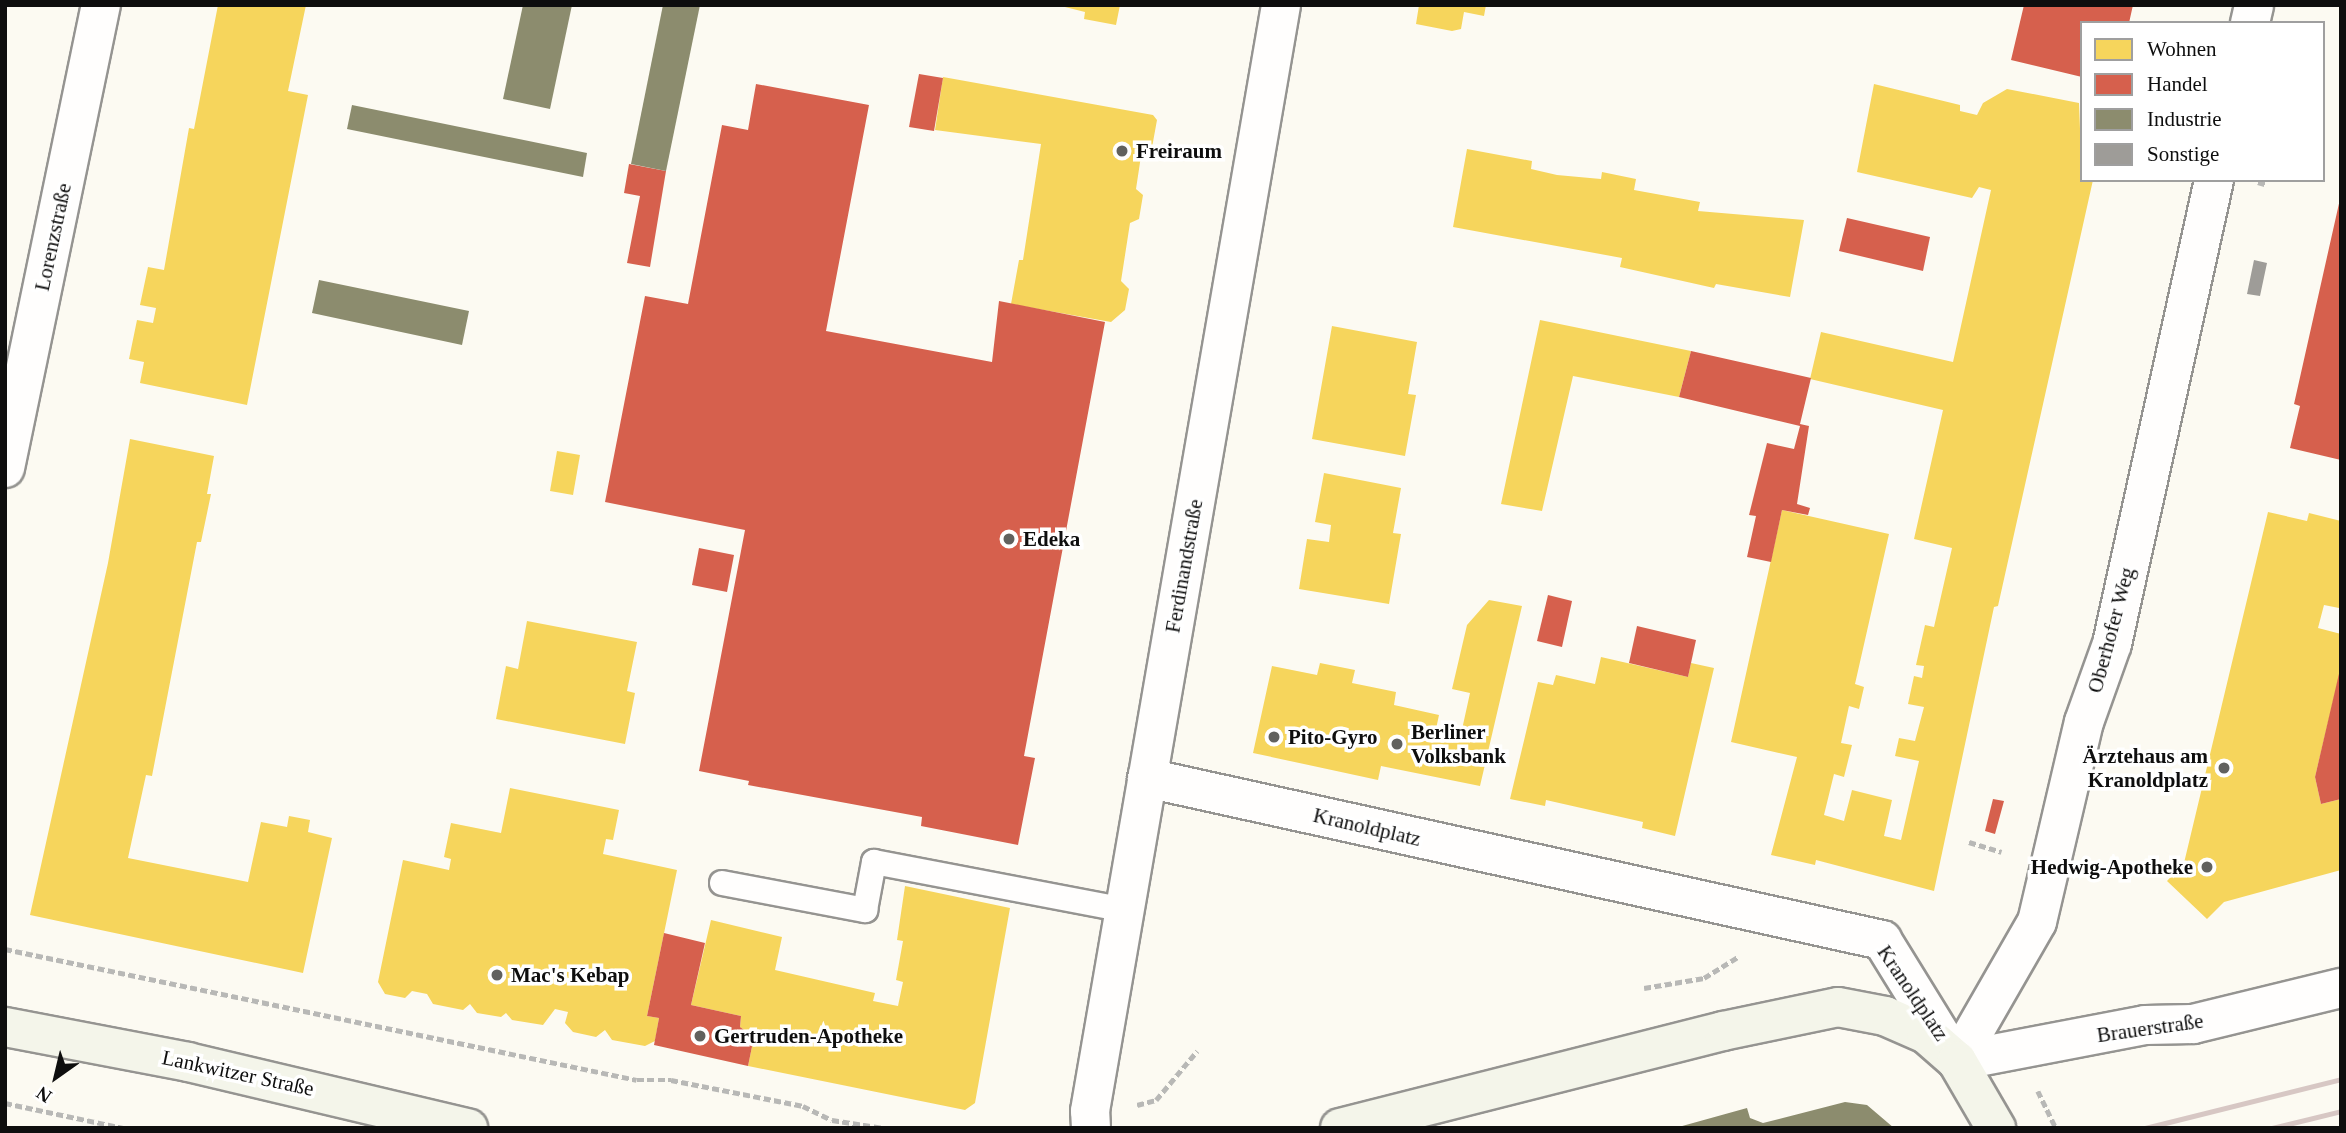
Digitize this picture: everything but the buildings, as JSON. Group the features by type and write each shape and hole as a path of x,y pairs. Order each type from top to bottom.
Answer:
{"main road":[{"name":"Kranoldplatz","path":"1340,1128 1723,1031 1838,1006 1885,1016 1926,1034 1957,1061"},
{"name":"Lankwitzer Straße","path":"5,1027 188,1062 468,1128"},
{"path":"1957,1061 1996,1128"}],"street":[{"name":"Lorenzstraße","path":"5,468 101,5"},
{"name":"Ferdinandstraße","path":"1091,1128 1090,1111 1281,5"},
{"name":"Oberhofer Weg","path":"1957,1061 2037,922 2084,722 2112,644 2214,182"},
{"name":"Kranoldplatz","path":"1147,778 1882,940 1957,1061"},
{"name":"Brauerstraße","path":"1957,1061 2145,1025 2193,1024 2341,988"}],"lane":[{"path":"722,883 864,911 874,862 1125,910"}],"path":[{"path":"1969,842 2002,852"},
{"path":"5,949 637,1080 671,1080 803,1106 831,1119 883,1128"},
{"path":"1644,988 1704,978 1743,953"},
{"path":"1133,1106 1156,1100 1197,1051"},
{"path":"5,1103 124,1128"},
{"path":"2044,1103 2056,1128"}],"railway":[{"path":"2145,1128 2341,1079"},
{"path":"2272,1128 2341,1111"}],"place":[{"name":"Freiraum","path":"1122,151"},
{"name":"Edeka","path":"1009,539"},
{"name":"Pito-Gyro","path":"1274,737"},
{"name":"Berliner Volksbank","path":"1397,744"},
{"name":"Ärztehaus am Kranoldplatz","path":"2224,768"},
{"name":"Hedwig-Apotheke","path":"2207,867"},
{"name":"Mac's Kebap","path":"497,975"},
{"name":"Gertruden-Apotheke","path":"700,1036"}]}
